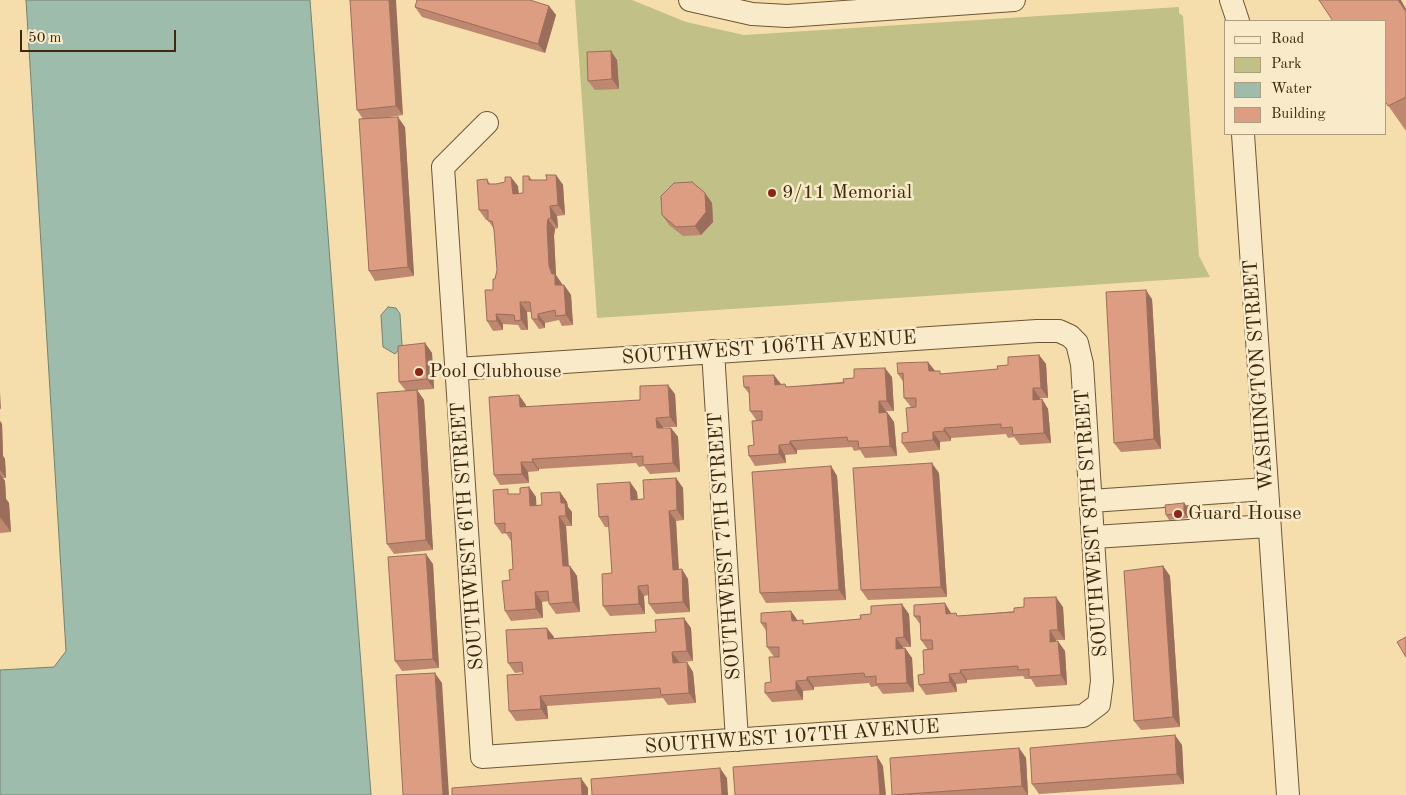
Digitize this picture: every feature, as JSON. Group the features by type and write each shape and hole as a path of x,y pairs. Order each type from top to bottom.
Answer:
{"street":[{"path":"690,0 752,14 787,16 1014,0"},
{"path":"1231,0 1238,20"},
{"name":"SOUTHWEST 6TH STREET","path":"482,758 443,167 487,123"},
{"name":"WASHINGTON STREET","path":"1243,135 1268,526 1288,795"},
{"name":"SOUTHWEST 106TH AVENUE","path":"457,369 1037,331 1059,331 1070,336 1076,343"},
{"name":"SOUTHWEST 8TH STREET","path":"1076,343 1082,364 1094,537 1102,681 1099,704"},
{"name":"SOUTHWEST 7TH STREET","path":"713,351 737,740"},
{"path":"1091,501 1266,489"},
{"path":"1159,496 1160,532"},
{"path":"1094,537 1268,526"},
{"name":"SOUTHWEST 107TH AVENUE","path":"482,758 1083,716 1099,704"}],"green space":[{"path":"575,0 632,0 686,22 744,35 1179,7 1179,13 1183,16 1199,256 1210,277 597,318"}],"water":[{"path":"26,0 310,0 371,795 0,795 0,670 54,667 66,651"},
{"path":"388,307 396,308 400,314 402,346 395,354 383,347 381,315"}],"building":[{"path":"350,0 389,0 396,106 357,110"},
{"path":"417,0 530,0 549,6 538,44 415,7"},
{"path":"1319,0 1398,0 1406,12 1406,97 1388,106 1386,103 1386,20 1332,20"},
{"path":"611,51 612,79 588,81 587,52"},
{"path":"398,117 408,267 369,271 359,119"},
{"path":"546,175 556,175 558,205 550,206 551,218 548,219 549,266 552,274 555,274 555,285 564,285 566,315 556,316 555,310 538,314 538,319 532,319 530,302 520,302 521,320 515,321 514,315 496,314 497,321 487,321 485,290 493,290 493,279 495,279 497,270 492,221 488,221 488,210 479,210 477,180 487,179 488,184 496,184 505,182 505,177 511,177 513,194 523,193 523,176 529,176 529,180 547,180"},
{"path":"692,182 705,193 706,212 695,226 676,227 662,215 661,196 674,183"},
{"path":"1146,290 1154,439 1114,443 1106,292"},
{"path":"425,343 427,379 399,382 398,346"},
{"path":"1039,355 1041,388 1033,388 1033,400 1042,399 1044,433 1013,435 1012,427 1001,428 1001,424 944,428 944,431 933,432 933,440 902,443 902,433 908,432 906,408 916,407 916,398 904,398 903,373 898,374 897,363 928,362 929,371 940,371 940,374 998,369 997,366 1008,365 1008,357"},
{"path":"885,368 887,401 879,401 879,413 887,412 890,446 859,448 858,441 848,441 847,437 790,441 790,444 779,445 779,454 749,456 748,446 754,445 752,421 762,420 762,411 750,411 749,387 744,387 743,376 774,375 775,385 785,384 786,387 844,383 843,379 854,378 854,369"},
{"path":"668,385 670,417 656,418 657,428 671,428 673,463 643,465 643,456 632,457 632,453 532,459 533,462 521,462 522,474 494,475 489,397 519,395 520,407 640,400 640,386"},
{"path":"417,390 426,540 387,544 377,393"},
{"path":"932,463 941,587 861,590 853,468"},
{"path":"831,466 839,590 760,593 752,472"},
{"path":"676,478 677,510 669,511 673,570 682,569 683,602 649,604 648,585 638,586 639,604 603,606 602,574 612,573 608,516 599,517 597,484 630,482 631,500 644,499 643,480"},
{"path":"529,487 530,506 542,505 541,493 560,492 561,503 565,503 566,516 559,516 563,566 570,566 573,602 549,604 548,591 535,592 536,609 505,611 502,581 510,580 509,570 513,569 511,532 505,533 505,523 495,524 493,490 508,489 508,494 520,494 520,488"},
{"path":"1184,503 1184,513 1166,515 1165,505"},
{"path":"426,554 433,659 395,661 388,557"},
{"path":"1163,566 1173,717 1134,721 1124,571"},
{"path":"1056,597 1058,630 1050,630 1050,642 1058,641 1061,675 1029,677 1029,669 1018,670 1018,666 960,670 961,673 949,674 950,682 919,685 918,675 924,674 923,650 933,649 932,640 921,640 920,616 914,616 914,605 945,603 946,614 956,613 957,616 1014,612 1014,608 1024,607 1024,598"},
{"path":"902,604 904,637 896,638 896,649 905,648 907,683 876,684 876,676 865,677 864,673 807,677 807,680 796,681 796,690 765,693 765,683 771,682 769,657 779,657 779,647 767,647 766,623 761,623 761,613 791,611 792,621 803,620 803,624 861,619 860,615 871,614 871,606"},
{"path":"684,618 687,651 672,652 673,663 687,662 689,693 661,695 660,688 540,696 541,709 509,711 507,675 523,674 522,662 508,663 506,630 547,628 548,639 656,632 655,620"},
{"path":"1406,637 1406,657 1397,642"},
{"path":"435,673 443,795 403,795 396,675"},
{"path":"1175,735 1177,774 1032,784 1030,748"},
{"path":"1019,748 1022,786 892,795 890,758"},
{"path":"877,756 880,795 735,795 733,767"},
{"path":"720,768 722,795 592,795 591,779"},
{"path":"581,778 582,795 452,795 452,788"}],"place":[{"name":"9/11 Memorial","path":"772,193"},
{"name":"Pool Clubhouse","path":"419,372"},
{"name":"Guard House","path":"1178,514"}]}
